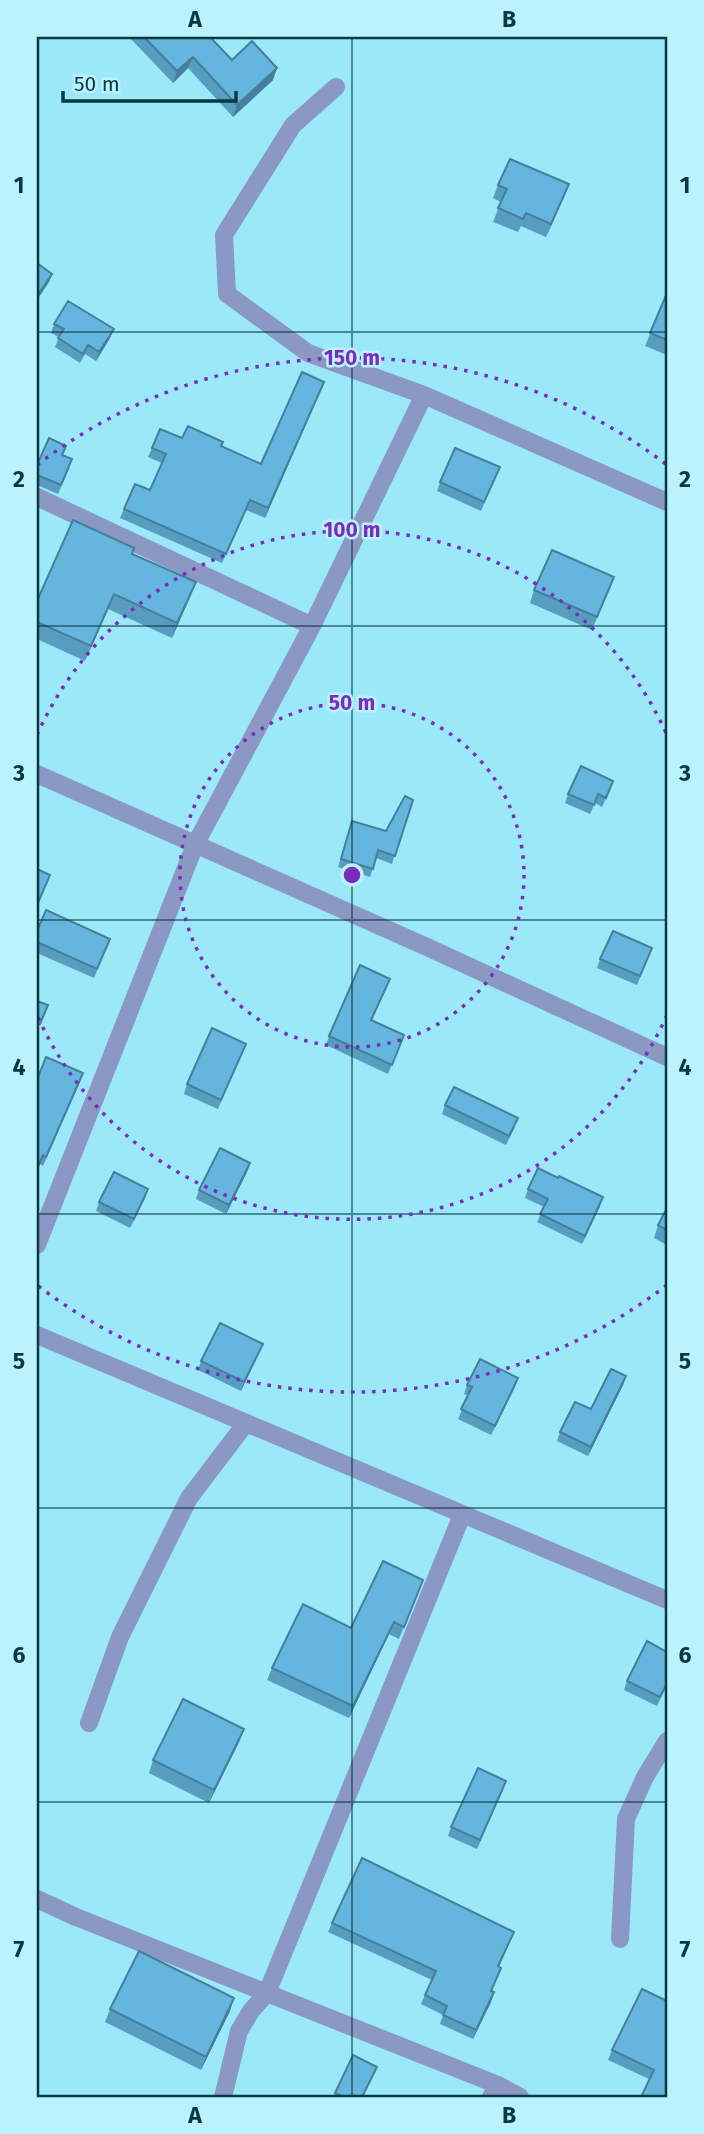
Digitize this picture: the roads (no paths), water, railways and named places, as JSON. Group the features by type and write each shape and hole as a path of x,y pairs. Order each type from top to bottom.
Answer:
{"street":[{"path":"336,87 293,125 224,235 227,294 308,353 424,395 667,502"},
{"path":"37,1245 195,845 312,626 424,395"},
{"path":"37,497 312,626"},
{"path":"37,774 667,1057"},
{"path":"37,1335 667,1600"},
{"path":"89,1723 120,1637 189,1498 246,1423"},
{"path":"223,2097 239,2031 251,2011 267,1993 462,1515"},
{"path":"620,1939 626,1819 645,1777 667,1741"},
{"path":"37,1899 267,1993 494,2091 520,2097"}]}
